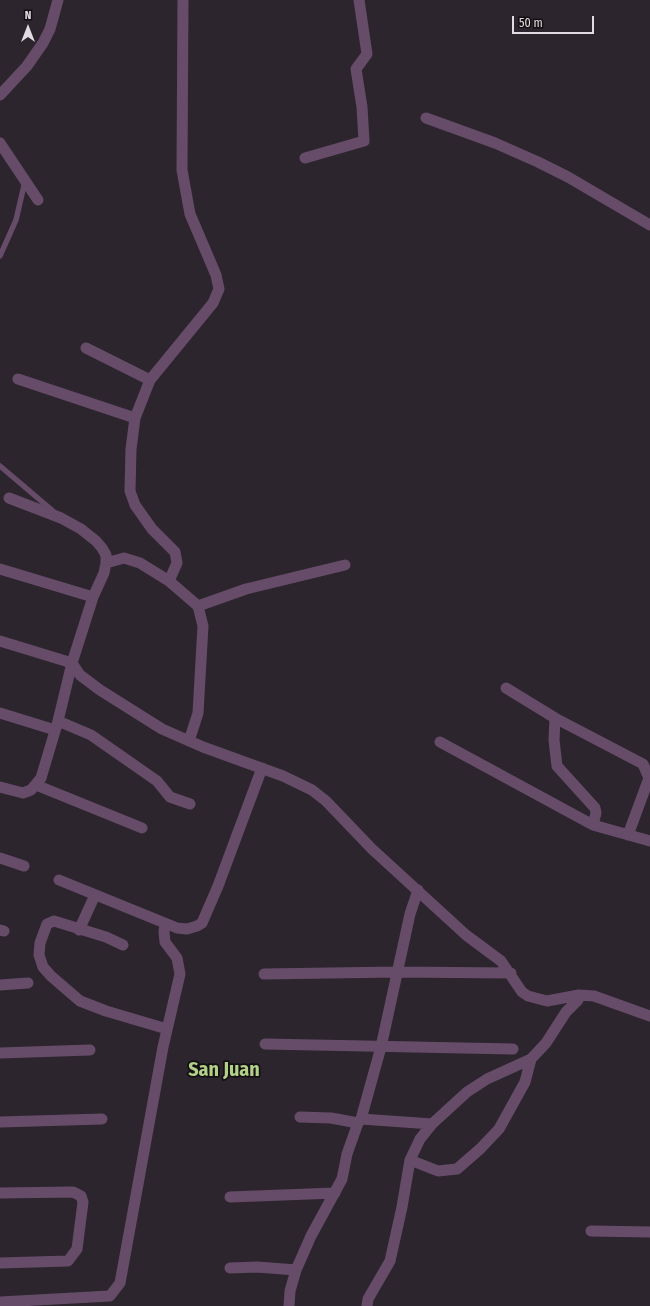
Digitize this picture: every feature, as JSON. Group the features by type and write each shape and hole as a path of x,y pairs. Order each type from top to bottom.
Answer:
{"street":[{"path":"0,95 27,66 42,43 50,29 58,0"},
{"path":"169,581 177,563 175,552 148,523 135,505 130,491 131,449 135,418 150,380 213,304 219,289 216,275 190,214 182,170 183,0"},
{"path":"304,158 364,141 362,108 356,69 367,54 359,0"},
{"path":"426,118 495,143 554,170 650,226"},
{"path":"0,143 38,200"},
{"path":"86,348 150,380"},
{"path":"18,379 135,418"},
{"path":"0,787 23,793 36,785 41,778 57,725 72,663 93,597 104,573 106,563 106,555 96,541 81,529 61,518 8,498"},
{"path":"106,563 124,558 140,563 169,581 198,606 203,626 198,713 189,741"},
{"path":"198,606 246,589 345,565"},
{"path":"0,569 93,597"},
{"path":"0,641 72,663 80,675 100,690 162,729 189,741 283,776 320,795 372,849 466,935 501,961 511,973 522,992 534,999 547,1001 579,995 594,996 650,1016"},
{"path":"506,688 555,718 643,764 648,770 649,778 628,835"},
{"path":"0,713 57,725 91,735 157,781 170,797 190,804"},
{"path":"555,718 554,740 557,766 595,808 596,813 593,825"},
{"path":"440,742 593,825 650,841"},
{"path":"59,880 177,928 187,929 202,923 218,886 262,768"},
{"path":"36,785 142,828"},
{"path":"0,858 24,866"},
{"path":"289,1306 290,1291 296,1270 311,1236 342,1179 347,1154 359,1121 381,1047 396,972 410,914 418,890"},
{"path":"79,930 96,895"},
{"path":"123,945 106,937 79,930 58,921 47,924 40,943 39,955 43,967 51,976 80,1001 106,1011 167,1029"},
{"path":"0,1302 110,1296 120,1283 167,1029 181,969 177,958 165,942 165,923"},
{"path":"264,974 396,972 511,973"},
{"path":"0,985 28,983"},
{"path":"410,1160 438,1171 457,1169 480,1149 499,1129 525,1082 532,1059 546,1042 566,1012 578,1000 579,995"},
{"path":"266,1044 513,1049"},
{"path":"0,1053 90,1050"},
{"path":"367,1306 368,1299 390,1260 402,1207 410,1160 420,1139 432,1124 457,1100 477,1085 532,1059"},
{"path":"300,1117 432,1124"},
{"path":"0,1122 102,1120"},
{"path":"0,1193 72,1192 81,1196 83,1202 77,1249 68,1261 0,1262"},
{"path":"230,1197 335,1193"},
{"path":"591,1231 650,1232"},
{"path":"230,1268 257,1267 296,1270"}],"lane":[{"path":"0,256 16,220 25,180"},
{"path":"0,466 61,518"}],"district":[{"name":"San Juan","path":"224,1070"}]}
